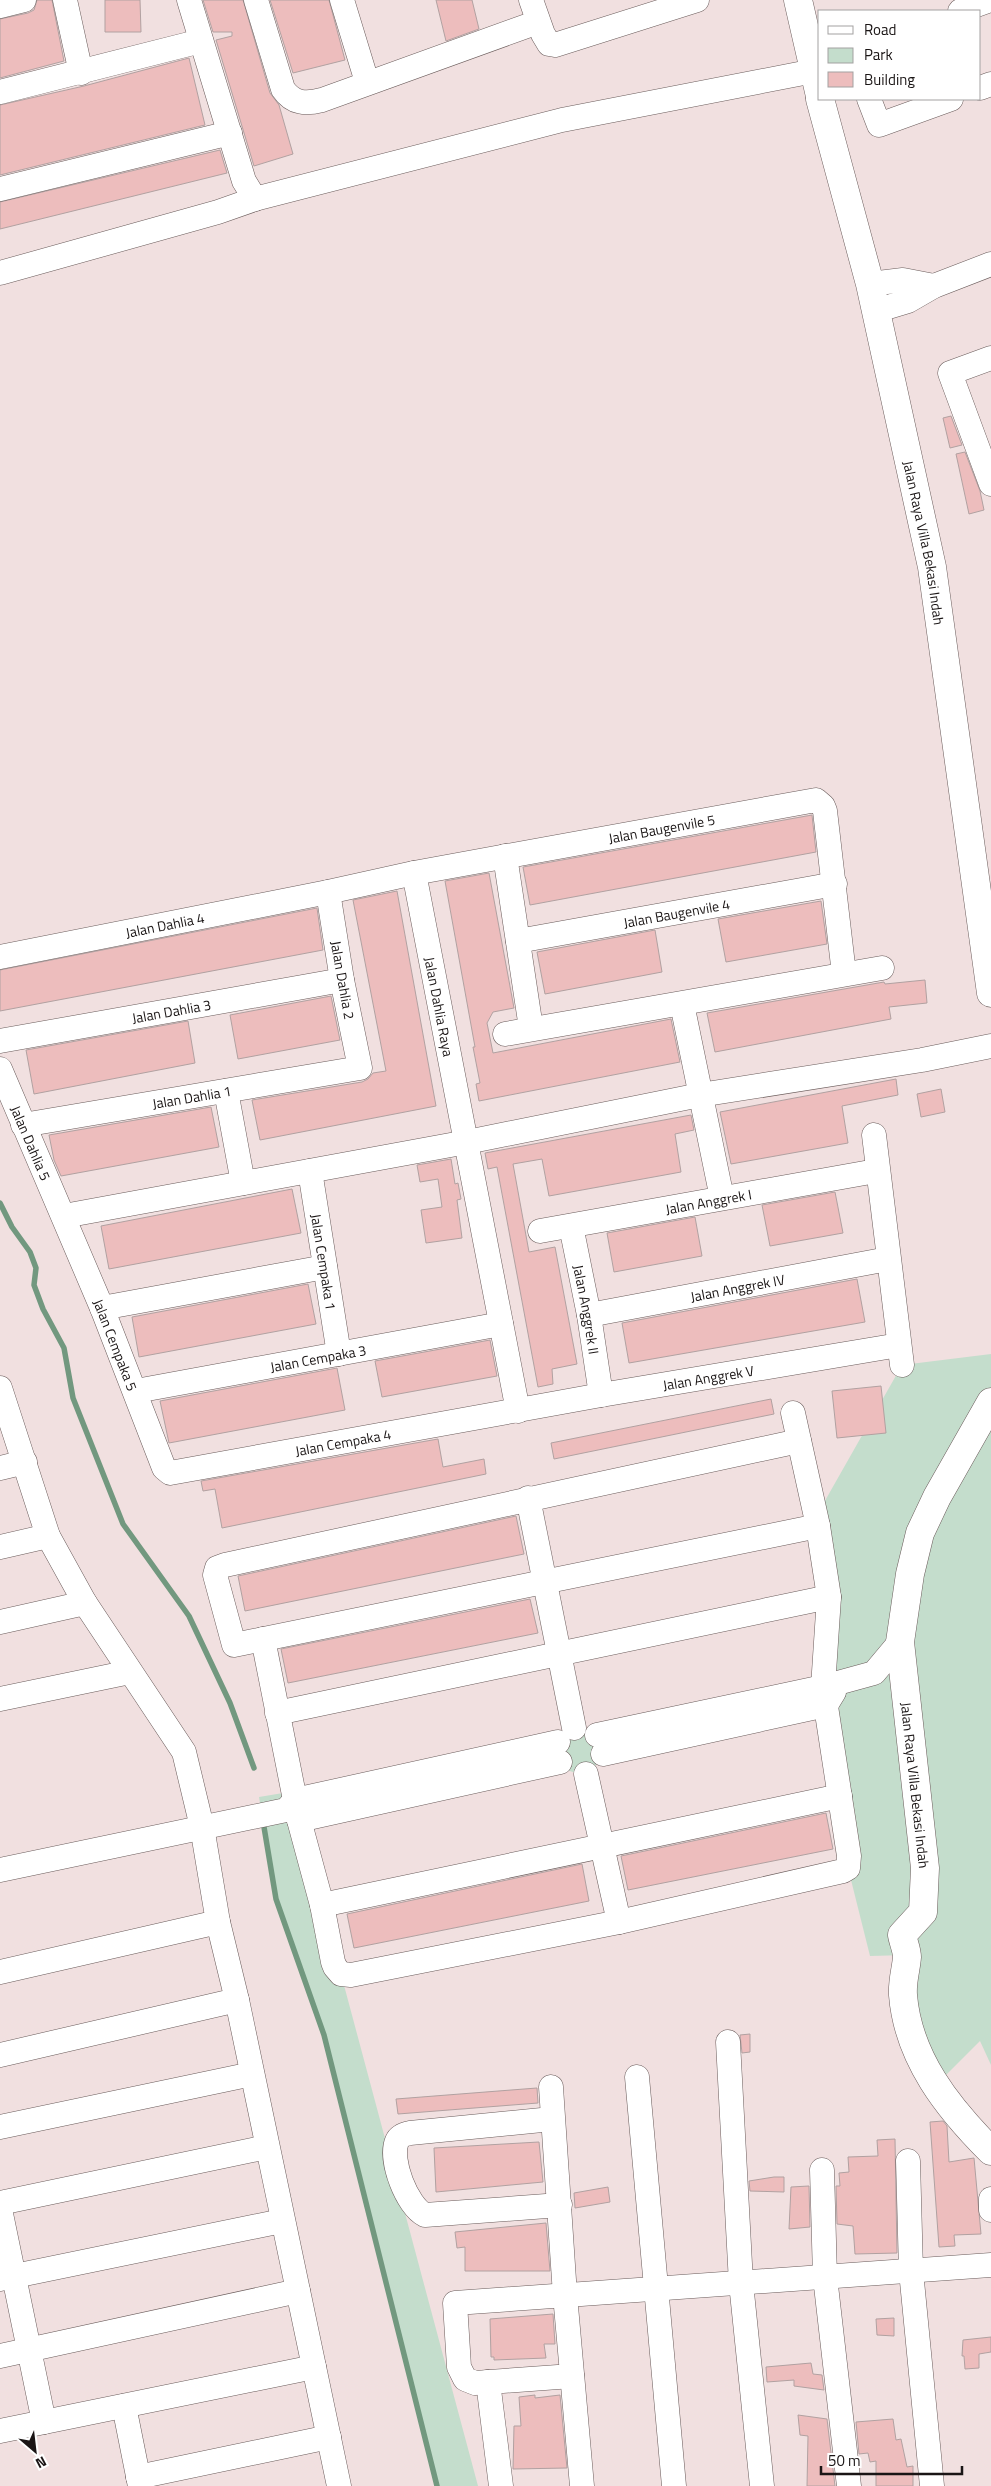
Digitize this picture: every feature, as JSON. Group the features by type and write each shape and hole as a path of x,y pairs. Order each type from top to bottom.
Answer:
{"main road":[{"name":"Jalan Raya Villa Bekasi Indah","path":"798,0 818,89"},
{"name":"Jalan Raya Villa Bekasi Indah","path":"821,100 870,284 932,567 991,993"},
{"name":"Jalan Raya Villa Bekasi Indah","path":"991,1402 937,1497 920,1533 910,1574 900,1642 925,1868 923,1912 902,1934 907,1955 903,1974 903,1996 910,2034 927,2072 958,2118 991,2151"}],"street":[{"path":"0,6 24,0"},
{"path":"65,0 81,73"},
{"path":"189,0 244,181 255,199"},
{"path":"256,0 283,89 288,97 298,102 312,103 367,82 535,11 546,40 549,44 555,45 697,0"},
{"path":"342,0 367,82"},
{"path":"963,10 990,0"},
{"path":"0,92 81,73 201,41"},
{"path":"0,273 209,215 255,199 562,120 818,89"},
{"path":"869,100 879,126 948,100"},
{"path":"0,189 230,133"},
{"path":"875,311 908,301 934,286 991,264"},
{"path":"870,284 902,280 934,286"},
{"path":"991,358 950,373 984,441 991,484"},
{"name":"Jalan Baugenvile 5","path":"414,873 816,800 823,806 825,811 835,884"},
{"path":"506,856 531,1028"},
{"name":"Jalan Dahlia 4","path":"0,957 328,892 414,873"},
{"name":"Jalan Dahlia Raya","path":"414,873 518,1412"},
{"path":"835,884 844,974"},
{"name":"Jalan Baugenvile 4","path":"518,941 835,884"},
{"name":"Jalan Dahlia 2","path":"328,892 342,980 360,1068"},
{"path":"505,1034 882,968"},
{"name":"Jalan Dahlia 3","path":"0,1041 342,980"},
{"path":"682,1004 722,1198"},
{"path":"64,1216 467,1142 700,1095 922,1060 991,1046"},
{"name":"Jalan Dahlia 5","path":"0,1068 23,1125 64,1216"},
{"name":"Jalan Dahlia 1","path":"23,1125 360,1068"},
{"path":"226,1090 242,1184"},
{"path":"874,1135 876,1171 888,1259"},
{"name":"Jalan Cempaka 1","path":"310,1171 339,1354"},
{"name":"Jalan Anggrek I","path":"540,1231 876,1171"},
{"name":"Jalan Cempaka 5","path":"64,1216 136,1391 164,1468 168,1472"},
{"name":"Jalan Anggrek II","path":"571,1226 589,1314 601,1394"},
{"name":"Jalan Anggrek IV","path":"589,1314 888,1259"},
{"name":"Jalan Anggrek V","path":"518,1412 601,1394 901,1355 888,1259"},
{"path":"102,1308 325,1267"},
{"name":"Jalan Cempaka 3","path":"136,1391 501,1324"},
{"path":"0,1391 48,1536 85,1603 184,1752 202,1828 218,1922 339,2486"},
{"name":"Jalan Cempaka 4","path":"168,1472 518,1412"},
{"path":"263,1640 293,1810 322,1905 335,1967 346,1975 619,1922 848,1868 849,1857 840,1796 830,1691 830,1597 818,1526 793,1414"},
{"path":"799,1441 528,1498 217,1568 215,1574 234,1645 818,1526"},
{"path":"0,1468 25,1462"},
{"path":"528,1498 578,1744 596,1768 586,1774 619,1922"},
{"path":"0,1547 48,1536"},
{"path":"277,1713 830,1597"},
{"path":"0,1622 85,1603"},
{"path":"0,1870 293,1810 578,1744 830,1691 874,1673 900,1642"},
{"path":"0,1699 130,1672"},
{"path":"322,1905 840,1796"},
{"path":"0,1972 218,1922"},
{"path":"0,2056 236,2000"},
{"path":"728,2042 741,2283 762,2486"},
{"path":"0,2127 252,2074"},
{"path":"637,2078 674,2486"},
{"path":"551,2087 565,2295 582,2486"},
{"path":"552,2119 410,2133 400,2136 397,2141 396,2153 399,2178 403,2188 418,2212 425,2215 560,2205"},
{"path":"0,2203 267,2147"},
{"path":"908,2161 911,2271 932,2486"},
{"path":"822,2170 825,2277 848,2486"},
{"path":"991,2199 991,2210"},
{"path":"0,2210 7,2277 29,2349 44,2422"},
{"path":"7,2277 282,2221"},
{"path":"572,2376 469,2382 461,2374 455,2303 991,2265"},
{"path":"0,2356 298,2291"},
{"path":"0,2431 314,2367"},
{"path":"488,2382 501,2486"},
{"path":"124,2406 139,2482 329,2437"}],"green space":[{"path":"991,1354 991,2065 980,2041 936,2085 927,2072 907,1955 870,1956 848,1868 826,1705 603,1754 592,1769 583,1773 571,1772 565,1769 558,1742 574,1728 597,1735 823,1687 822,1506 902,1365"},
{"path":"283,1793 341,1974 478,2486 437,2486 324,2035 276,1899 259,1797"}],"building":[{"path":"37,0 52,0 64,61 0,78 0,19 34,10"},
{"path":"105,0 140,0 141,32 105,32"},
{"path":"203,0 243,0 270,93 279,105 293,154 254,166 216,40 232,36 232,32 213,32"},
{"path":"270,0 329,0 345,60 293,73"},
{"path":"436,0 472,0 479,29 446,41"},
{"path":"189,58 205,125 0,175 0,105 84,86"},
{"path":"220,150 227,173 0,229 0,202"},
{"path":"951,416 962,445 950,448 943,418"},
{"path":"965,452 980,491 984,510 969,514 956,454"},
{"path":"812,815 816,852 530,905 523,867"},
{"path":"489,873 514,1008 493,1012 487,1023 493,1053 671,1019 680,1062 479,1101 476,1084 480,1083 473,1047 475,1047 445,881"},
{"path":"397,891 436,1106 260,1140 252,1100 362,1082 373,1073 386,1071 353,900"},
{"path":"821,901 827,944 726,962 718,919"},
{"path":"317,908 323,950 0,1011 0,970"},
{"path":"655,930 662,972 545,994 537,952"},
{"path":"925,980 927,1003 889,1007 891,1019 715,1052 707,1013 884,982 885,984"},
{"path":"331,996 340,1040 238,1059 230,1015"},
{"path":"188,1021 195,1063 34,1094 26,1050"},
{"path":"896,1079 898,1095 842,1106 848,1143 731,1164 720,1112"},
{"path":"941,1089 945,1112 921,1117 917,1094"},
{"path":"211,1107 219,1147 61,1176 54,1160 49,1135"},
{"path":"691,1115 694,1130 675,1134 681,1172 549,1196 542,1159 513,1164 529,1252 555,1247 577,1364 552,1369 553,1384 538,1387 497,1167 488,1169 485,1153"},
{"path":"451,1159 455,1184 458,1183 461,1199 457,1200 462,1238 426,1243 421,1210 442,1207 438,1179 420,1182 417,1165"},
{"path":"292,1189 301,1233 109,1269 101,1226"},
{"path":"835,1192 843,1233 770,1246 762,1205"},
{"path":"695,1217 702,1256 614,1272 607,1233"},
{"path":"857,1279 865,1322 629,1363 622,1323"},
{"path":"308,1284 316,1324 139,1357 132,1317"},
{"path":"490,1340 497,1376 382,1397 375,1361"},
{"path":"337,1368 345,1410 169,1443 160,1401"},
{"path":"881,1386 886,1433 837,1438 832,1391"},
{"path":"771,1399 774,1414 554,1459 551,1443"},
{"path":"438,1439 443,1467 484,1459 486,1474 222,1528 215,1489 203,1491 201,1481"},
{"path":"516,1516 524,1554 245,1611 238,1576"},
{"path":"530,1599 538,1633 288,1683 281,1649"},
{"path":"826,1813 833,1849 628,1890 621,1856"},
{"path":"582,1864 589,1901 354,1948 347,1914"},
{"path":"750,2034 750,2052 742,2053 740,2035"},
{"path":"537,2088 538,2103 398,2114 396,2099"},
{"path":"943,2121 947,2126 949,2162 974,2158 981,2234 954,2235 955,2246 939,2247 930,2122"},
{"path":"895,2139 897,2253 855,2254 853,2226 837,2224 836,2186 840,2186 839,2173 849,2172 848,2157 878,2156 877,2140"},
{"path":"539,2142 543,2182 436,2192 434,2148"},
{"path":"784,2177 784,2192 750,2191 749,2181"},
{"path":"809,2186 810,2227 789,2229 791,2187"},
{"path":"608,2187 610,2202 575,2208 574,2193"},
{"path":"546,2223 550,2271 465,2271 465,2247 457,2248 455,2232"},
{"path":"553,2314 555,2344 544,2344 546,2358 494,2360 494,2357 491,2357 490,2319"},
{"path":"894,2318 894,2336 877,2335 876,2319"},
{"path":"991,2337 991,2352 979,2354 979,2368 965,2369 964,2356 962,2356 963,2340"},
{"path":"811,2363 813,2374 822,2375 824,2390 794,2386 794,2380 767,2382 766,2367"},
{"path":"535,2395 535,2398 560,2395 567,2468 513,2469 514,2426 521,2426 519,2397"},
{"path":"798,2415 827,2419 835,2486 807,2486 808,2436 800,2435"},
{"path":"893,2419 896,2440 901,2439 907,2467 913,2466 913,2486 876,2486 876,2461 870,2462 868,2453 859,2454 856,2422"}],"waterway":[{"path":"0,1203 12,1227 30,1252 36,1268 34,1285 43,1309 64,1348 73,1398 123,1524 189,1616 230,1703 254,1768"},
{"path":"263,1821 276,1899 324,2035 437,2486"}]}
